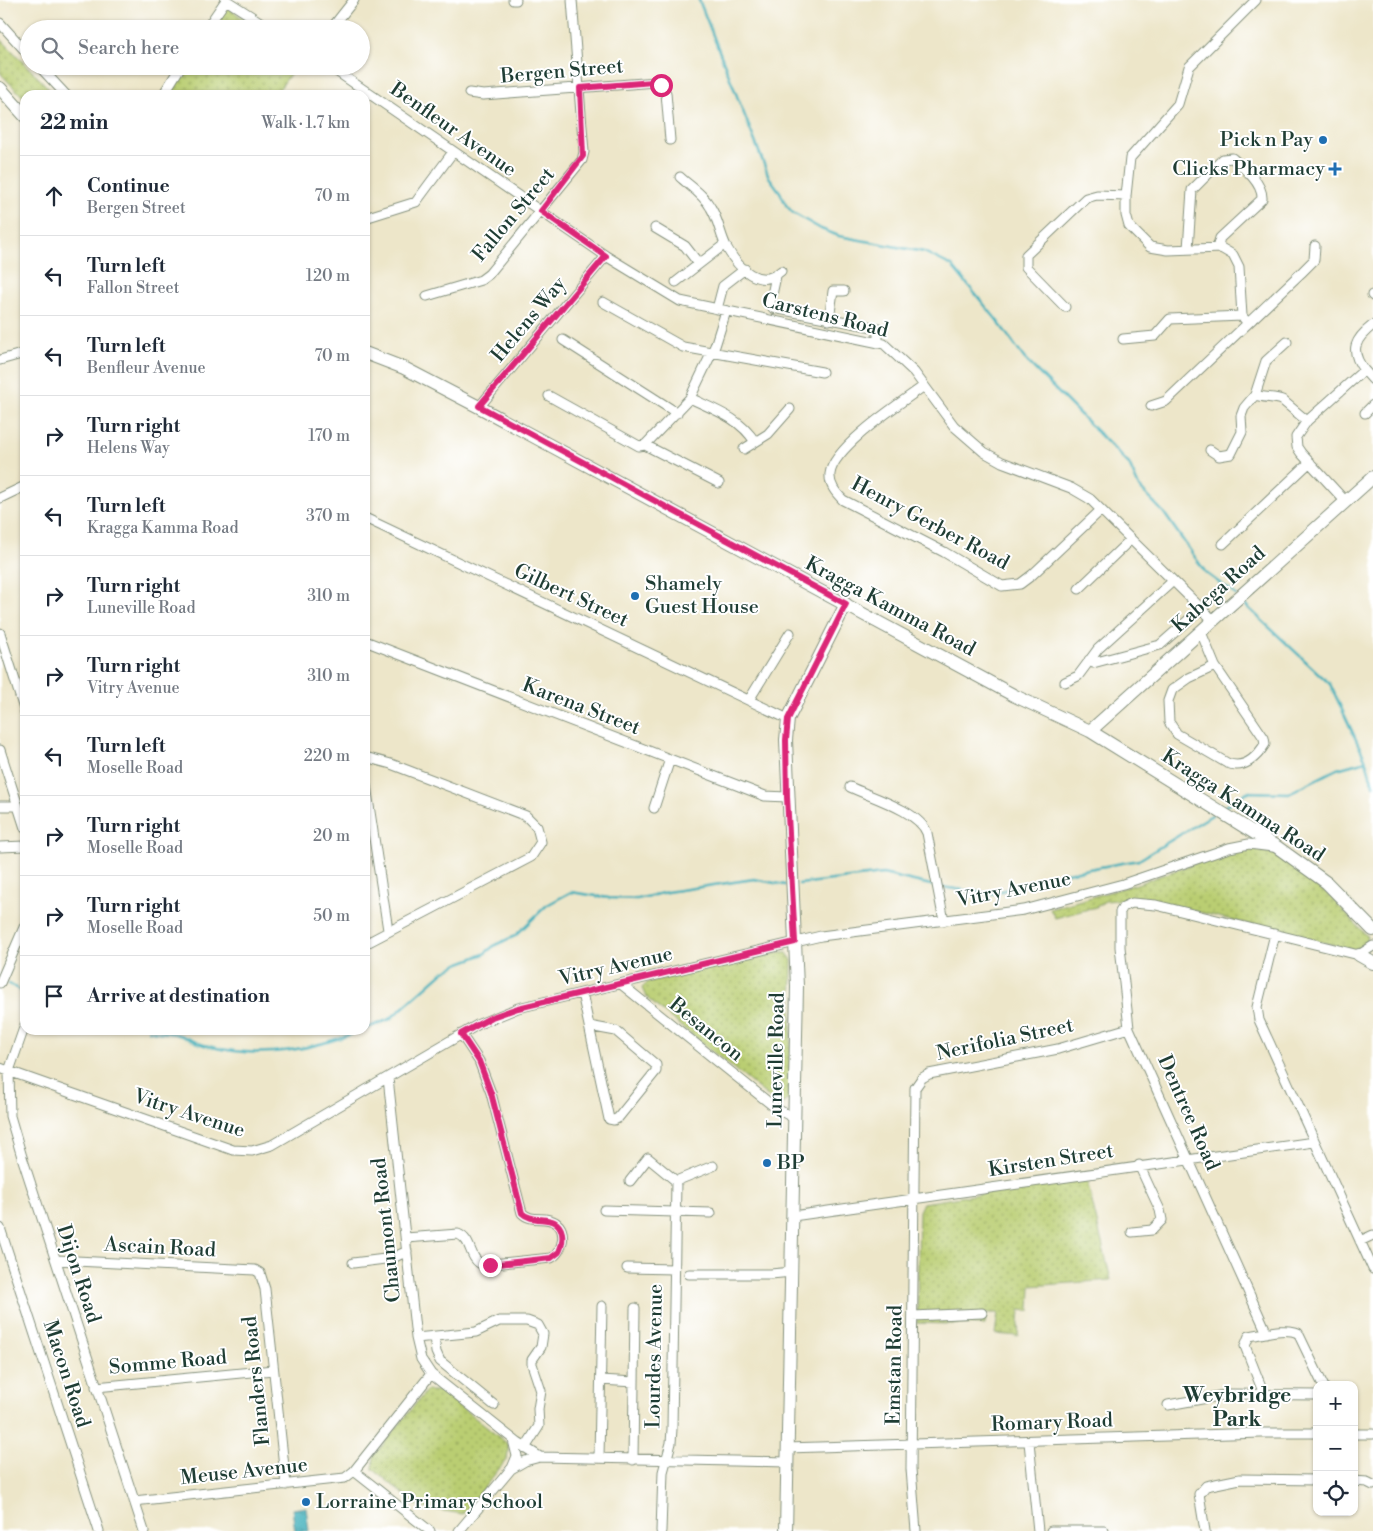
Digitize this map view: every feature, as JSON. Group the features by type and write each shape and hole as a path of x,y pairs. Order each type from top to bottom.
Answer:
{"street":[{"path":"212,20 226,0 257,20"},
{"path":"338,20 354,0"},
{"name":"Fallon Street","path":"427,296 480,280 489,274 583,156 580,88 572,0"},
{"path":"1245,319 1237,261 1227,250 1217,248 1154,249 1141,240 1127,223 1126,196 1130,158 1178,104 1189,67 1256,0"},
{"path":"0,23 20,45"},
{"path":"47,75 61,90"},
{"path":"166,90 175,75"},
{"name":"Benfleur Avenue","path":"342,75 364,90"},
{"name":"Bergen Street","path":"469,93 483,96 653,82 659,84 666,94 670,140"},
{"path":"0,88 20,110"},
{"name":"Benfleur Avenue","path":"370,94 606,256"},
{"path":"370,216 416,202 453,152"},
{"path":"1188,249 1192,190 1223,159 1232,158 1258,184 1262,199 1220,238 1217,248"},
{"path":"680,177 710,206 720,226 725,244 745,269 760,279 770,279 779,273 770,304 773,308 878,328 878,343"},
{"path":"1065,307 1026,267 1026,256 1086,198 1097,195 1126,196"},
{"path":"655,228 685,246 699,264"},
{"path":"676,282 725,244"},
{"path":"1151,406 1166,401 1245,319 1314,260 1315,246"},
{"name":"Carstens Road","path":"606,256 680,301 878,343 892,349 914,372 954,426 984,452 1002,462 1071,488 1090,499 1202,609 1216,617"},
{"name":"Helens Way","path":"479,406 606,256"},
{"path":"549,396 639,446 645,445 690,398 713,352 722,310 724,286 745,269"},
{"path":"829,320 833,291 844,291"},
{"path":"603,302 683,348 822,372"},
{"path":"1123,338 1155,336 1170,319 1245,319"},
{"path":"1373,325 1359,336 1356,342 1357,361 1373,380"},
{"path":"563,340 677,413"},
{"path":"1210,450 1220,456 1232,454 1242,432 1241,416 1244,408 1255,396 1266,361 1287,342"},
{"path":"0,360 20,355"},
{"name":"Kragga Kamma Road","path":"370,356 404,368 479,406 1015,696 1090,731 1277,847 1327,883 1373,930"},
{"path":"1346,502 1310,462 1296,443 1298,433 1307,421 1364,370"},
{"name":"Henry Gerber Road","path":"924,386 875,422 835,460 830,480 835,492 843,500 944,552 1002,586 1020,584 1032,575 1101,510"},
{"path":"1255,396 1268,400 1278,398 1307,421"},
{"path":"690,398 738,422 755,442"},
{"path":"1365,414 1373,405"},
{"path":"744,449 773,429 790,408"},
{"path":"645,445 719,483"},
{"path":"1222,544 1310,462"},
{"name":"Kabega Road","path":"1090,731 1373,477"},
{"path":"0,498 20,488"},
{"name":"Gilbert Street","path":"370,520 788,719"},
{"path":"1079,589 1130,539"},
{"path":"1065,682 1078,676 1089,660 1173,580"},
{"name":"Luneville Road","path":"786,1531 793,1216 795,942 787,797 786,740 788,719 846,604"},
{"path":"1089,660 1093,663 1160,645 1202,609"},
{"path":"1201,632 1215,666 1264,738 1265,744 1262,749 1243,765 1233,766 1227,764 1177,734 1169,722 1168,701 1172,690 1189,678 1215,666"},
{"path":"0,633 20,696"},
{"path":"749,700 790,633"},
{"name":"Karena Street","path":"370,643 764,796 787,797"},
{"path":"0,750 20,812"},
{"path":"370,759 400,768 526,816 534,822 541,842 531,857 370,941"},
{"path":"654,808 670,759"},
{"path":"850,787 910,814 922,822 927,833 944,921"},
{"path":"0,806 18,806"},
{"path":"370,812 388,930"},
{"name":"Vitry Avenue","path":"4,1069 232,1150 260,1150 272,1145 461,1034 492,1017 518,1008 795,942 859,930 1024,910 1124,884 1234,846 1249,844 1277,847"},
{"path":"0,846 20,846"},
{"name":"Dentree Road","path":"1267,1333 1129,1028 1119,931 1120,912 1124,907 1132,903 1156,905 1275,934"},
{"path":"1373,963 1359,955 1275,934 1258,1013 1314,1142 1373,1269"},
{"path":"0,983 20,937"},
{"path":"1359,955 1373,946"},
{"name":"Besancon","path":"621,984 777,1109 794,1118"},
{"path":"582,993 588,1026 609,1119 614,1120 618,1118 656,1071 656,1066 616,1031 588,1026"},
{"name":"Nerifolia Street","path":"914,1200 915,1088 922,1078 940,1071 1058,1049 1129,1028"},
{"path":"406,1238 458,1234 468,1242 475,1260 483,1265 551,1258 556,1256 561,1248 562,1237 557,1223 550,1220 529,1218 522,1213 491,1093 479,1061 461,1034"},
{"name":"Dijon Road","path":"20,1035 4,1069 10,1116 144,1531"},
{"name":"Chaumont Road","path":"388,1078 416,1338 421,1359 431,1374"},
{"name":"Kirsten Street","path":"793,1216 914,1200 1139,1165 1314,1142"},
{"path":"630,1181 648,1158 676,1181 713,1166"},
{"path":"1132,1232 1152,1230 1162,1220 1160,1210 1139,1165"},
{"name":"Lourdes Avenue","path":"661,1531 662,1486 672,1429 676,1181"},
{"name":"Emstan Road","path":"914,1200 911,1444 916,1531"},
{"path":"604,1210 711,1213"},
{"name":"Macon Road","path":"0,1228 99,1531"},
{"path":"1360,1241 1373,1235"},
{"path":"353,1263 393,1258 407,1251"},
{"name":"Ascain Road","path":"56,1260 255,1270 260,1273"},
{"path":"627,1268 674,1269"},
{"path":"689,1274 771,1274 792,1272"},
{"name":"Flanders Road","path":"260,1273 265,1289 286,1485"},
{"path":"599,1458 602,1306"},
{"path":"633,1460 635,1308"},
{"path":"913,1316 982,1313"},
{"path":"416,1338 476,1332 499,1321 527,1321 541,1328 542,1342 532,1360 541,1391 539,1426 525,1448"},
{"path":"1264,1394 1248,1357 1245,1342 1249,1336 1291,1330 1298,1333 1321,1381"},
{"path":"434,1337 436,1352 440,1361 494,1405"},
{"name":"Somme Road","path":"96,1387 273,1370"},
{"path":"430,1531 354,1471 431,1374 540,1458"},
{"path":"601,1380 634,1382"},
{"path":"1168,1404 1223,1395 1313,1396"},
{"name":"Romary Road","path":"787,1448 1029,1442 1260,1433 1313,1433"},
{"path":"1358,1434 1373,1434"},
{"path":"459,1531 511,1468 518,1456 512,1438"},
{"path":"1029,1442 1038,1531"},
{"path":"511,1468 540,1458 788,1462"},
{"name":"Meuse Avenue","path":"134,1501 345,1478 354,1471"},
{"path":"1205,1531 1199,1494 1206,1486 1240,1479 1313,1480"},
{"path":"1358,1481 1373,1485"},
{"path":"1050,1531 1104,1531"}],"green space":[{"path":"227,7 245,20 218,20"},
{"path":"0,38 20,59 20,75 36,75 50,90 20,90 20,94 0,73"},
{"path":"181,75 289,75 279,90 170,90"},
{"path":"1247,848 1275,854 1303,873 1329,895 1367,936 1365,946 1357,951 1141,898 1105,901 1096,907 1055,918 1050,909 1137,884 1235,849"},
{"path":"786,952 792,960 790,1098 782,1104 775,1102 656,1006 646,997 642,988 648,982"},
{"path":"1086,1177 1111,1280 1031,1286 1030,1311 1020,1310 1018,1336 995,1334 998,1313 986,1313 985,1325 917,1323 919,1211 923,1203"},
{"path":"426,1391 441,1391 509,1445 507,1459 463,1514 419,1507 373,1469 374,1456"}],"water":[{"path":"306,1507 309,1531 295,1531 292,1509"}],"waterway":[{"path":"699,0 769,177 793,213 821,229 839,236 924,252 952,266 996,319 1024,358 1129,464 1139,487 1164,513 1206,573 1236,595"},
{"path":"1241,601 1330,684 1366,761 1373,785"},
{"path":"1224,807 1247,792 1289,793 1337,769 1366,761"},
{"path":"941,887 992,894 1050,876 1139,860 1212,815"},
{"path":"799,884 883,874 935,886"},
{"path":"370,1027 390,1019 443,972 484,954 495,945 515,936 547,905 571,892 609,898 637,899 667,892 754,879 785,885"},
{"path":"9,984 20,990"},
{"path":"180,1035 204,1045 247,1052 286,1051 305,1048 348,1035"}],"place":[{"name":"Pick n Pay","path":"1323,140"},
{"name":"Clicks Pharmacy","path":"1335,169"},
{"name":"Shamely Guest House","path":"635,596"},
{"name":"BP","path":"767,1163"},
{"name":"Lorraine Primary School","path":"306,1502"}],"district":[{"name":"Weybridge Park","path":"1237,1408"}],"route":[{"path":"490,1265 551,1258 559,1252 562,1237 560,1226 554,1221 529,1218 522,1213 491,1093 479,1061 461,1034 492,1017 518,1008 795,942 787,797 786,740 788,719 846,604 479,406 606,256 541,211 582,160 584,152 580,88 653,82 661,85"}]}
